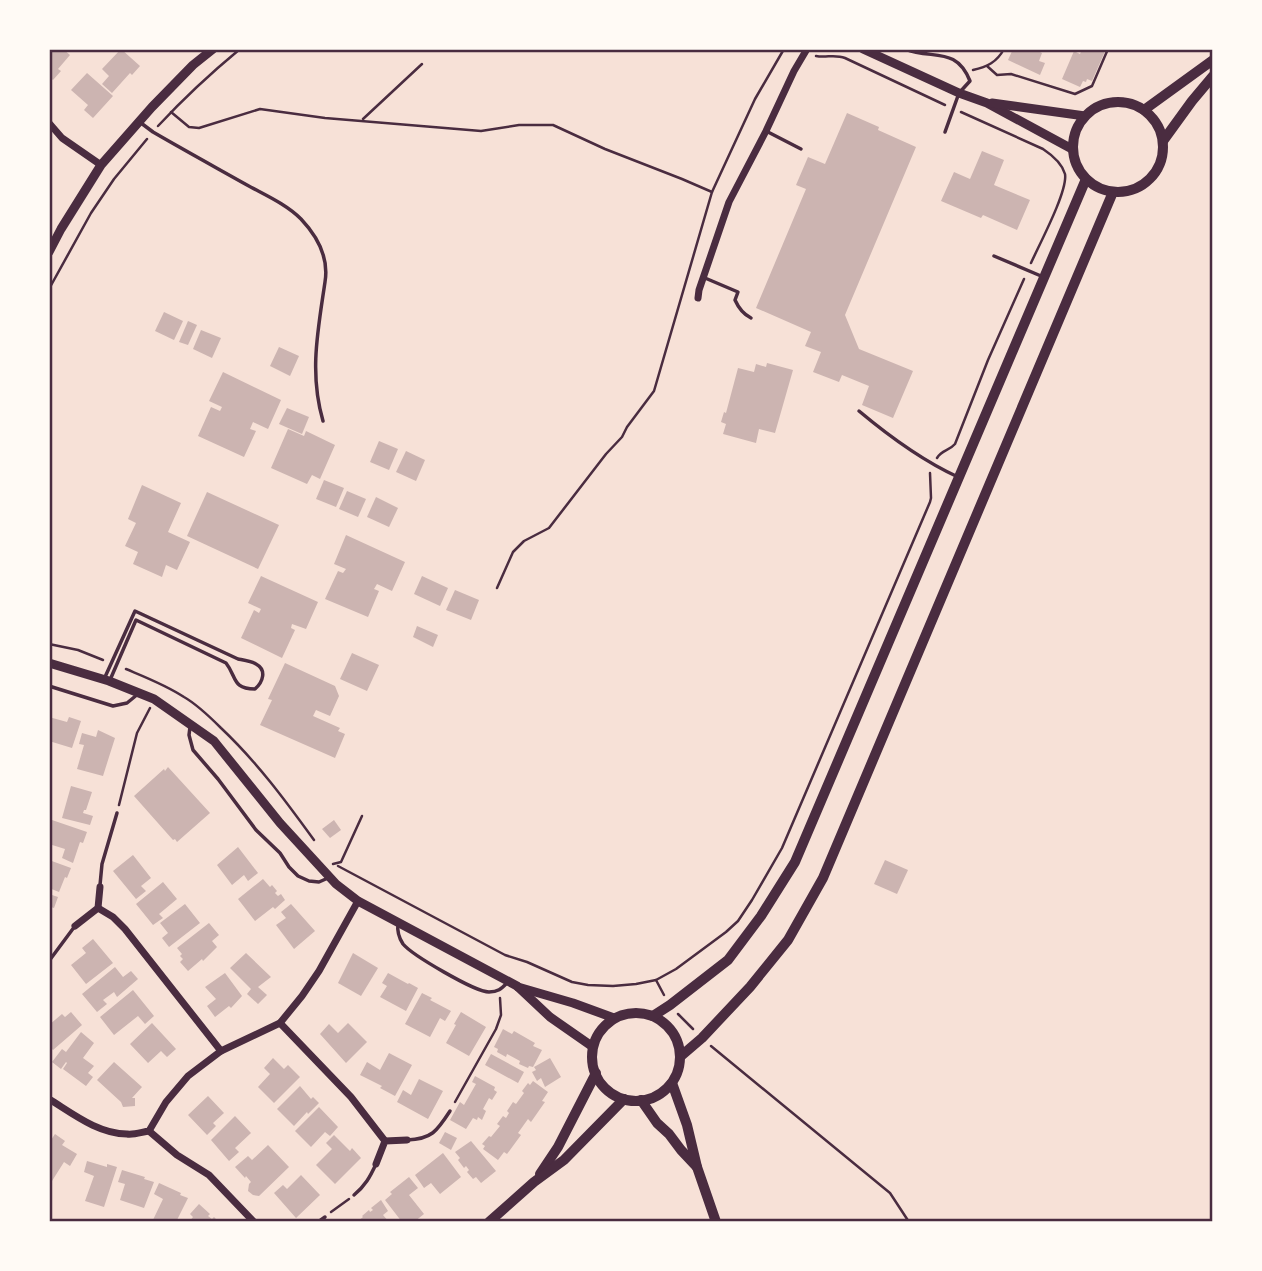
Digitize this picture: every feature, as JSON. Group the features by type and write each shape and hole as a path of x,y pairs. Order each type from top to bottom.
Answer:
{"main road":[{"path":"1144,110 1213,60"},
{"path":"1163,141 1213,76"},
{"path":"1107,103 1132,104 1144,110 1159,128 1163,141 1163,155 1149,180 1141,187 1128,192 1113,192 1097,188 1086,179 1079,171 1072,149 1073,136 1084,116 1107,103"},
{"path":"653,1016 728,960 761,916 795,862 1086,179"},
{"path":"681,1056 750,988 788,940 823,878 1113,192"},
{"path":"627,1013 653,1016 668,1025 677,1039 680,1065 672,1083 653,1098 624,1099 603,1085 596,1073 593,1047 597,1036 614,1018 627,1013"},
{"path":"534,1182 558,1147 596,1073"},
{"path":"672,1083 687,1125 696,1167 716,1222"},
{"path":"489,1222 534,1182 564,1160 624,1099"},
{"path":"641,1100 657,1123 696,1167"}],"street":[{"path":"49,252 101,166 193,65 213,49"},
{"path":"863,49 987,103 1072,149"},
{"path":"698,298 729,202 806,50"},
{"path":"987,103 1084,116"},
{"path":"49,123 62,138 101,166"},
{"path":"49,663 107,680 154,699 214,741 280,823 330,877 358,901 513,984 614,1018"},
{"path":"75,926 98,908 100,887"},
{"path":"49,1099 86,1122 112,1133 129,1135 149,1131 166,1102 188,1076 220,1051 279,1023 320,971 358,901"},
{"path":"98,908 113,917 125,929 220,1051"},
{"path":"513,984 550,1017 593,1047"},
{"path":"279,1023 351,1097 385,1141"},
{"path":"149,1131 177,1155 209,1175 254,1222"},
{"path":"385,1141 407,1140"},
{"path":"376,1164 385,1141"}],"lane":[{"path":"905,49 946,56 960,63 967,72 970,81 960,93 945,132"},
{"path":"139,122 281,204 301,219 321,247 326,260 326,278 316,340 316,379 323,421"},
{"path":"766,131 801,149"},
{"path":"995,257 1043,277"},
{"path":"703,277 738,292 735,300 738,307 751,318"},
{"path":"859,411 932,465 958,477"},
{"path":"107,680 135,611 230,655 256,664 262,670 263,678 255,689 245,689 238,685 226,663 136,620 114,664"},
{"path":"49,686 113,706 127,703 139,693"},
{"path":"191,725 189,735 193,750 289,867 298,876 309,881 319,882 330,877"},
{"path":"100,887 102,864 117,813"},
{"path":"398,923 397,931 403,944 416,955 472,987 486,992 499,991 513,984"},
{"path":"49,961 75,926"},
{"path":"407,1140 430,1136 440,1128 450,1111"},
{"path":"354,1195 370,1178 376,1164"},
{"path":"318,1222 325,1217"}],"path":[{"path":"49,289 91,212 114,179 171,112 240,49"},
{"path":"497,588 513,552 524,541 549,528 622,437 626,427 654,391 712,192 755,99 784,49"},
{"path":"967,72 997,60 1004,49"},
{"path":"987,66 997,75 1011,74 1075,94 1092,86 1108,49"},
{"path":"362,816 341,862 333,864 498,952 572,982 588,985 636,984 656,979 676,969 726,932 738,921 757,892 782,848 930,502 929,477 932,465 941,451 952,448 955,444 988,360 1061,197 1066,178 1064,170 1052,155 1043,149 838,55 821,57 806,50"},
{"path":"362,121 422,64"},
{"path":"171,112 189,127 200,128 260,109 325,118 481,131 519,125 553,125 712,192"},
{"path":"49,644 78,650 114,664 185,697 244,750 262,770 317,844"},
{"path":"117,813 137,733 154,699"},
{"path":"450,1111 496,1030 501,1015 499,991"},
{"path":"670,1005 702,1038 890,1193 909,1222"},
{"path":"325,1217 354,1195"}],"building":[{"path":"49,49 63,49 70,55 53,80 49,77"},
{"path":"121,49 140,66 112,93 102,84 109,76 102,69"},
{"path":"1013,49 1036,49 1042,53 1039,61 1045,63 1040,75 1008,60"},
{"path":"1082,49 1106,49 1092,81 1083,81 1080,87 1062,79 1074,51 1080,54"},
{"path":"87,73 113,96 93,118 84,110 88,105 71,90"},
{"path":"847,113 916,147 845,315 859,349 913,371 893,418 862,405 869,386 842,375 839,382 813,372 821,352 805,346 811,332 756,308 806,189 796,185 808,157 825,164"},
{"path":"982,151 1004,160 994,185 1030,200 1017,230 941,201 954,172 970,179"},
{"path":"164,312 183,321 174,340 155,331"},
{"path":"188,321 197,325 188,345 179,342"},
{"path":"201,330 221,338 212,358 193,349"},
{"path":"279,347 299,356 290,376 270,366"},
{"path":"767,363 793,370 775,433 759,429 756,443 723,434 726,424 721,422 738,368 754,372 756,364 766,367"},
{"path":"223,372 281,400 268,429 253,422 250,429 256,431 244,457 198,436 211,407 220,411 222,407 209,401"},
{"path":"287,408 309,417 302,434 279,424"},
{"path":"288,429 304,436 306,431 335,445 320,479 312,475 307,484 271,468"},
{"path":"379,441 398,449 389,470 370,462"},
{"path":"406,451 425,460 416,481 396,472"},
{"path":"324,480 344,488 336,507 316,499"},
{"path":"142,485 181,503 168,532 190,542 177,570 166,565 162,577 133,564 138,552 125,546 136,523 128,519"},
{"path":"347,491 366,499 358,517 339,509"},
{"path":"207,492 279,525 258,569 187,536"},
{"path":"376,497 398,508 389,527 367,517"},
{"path":"346,535 405,562 392,591 377,584 374,589 379,591 368,617 325,599 338,571 343,573 346,569 334,564"},
{"path":"261,576 318,602 306,629 292,624 291,628 295,630 282,658 241,638 254,610 259,613 261,609 248,603"},
{"path":"422,576 448,588 440,606 414,594"},
{"path":"455,590 479,600 471,620 446,610"},
{"path":"417,626 438,635 433,647 413,637"},
{"path":"352,653 379,665 367,691 340,679"},
{"path":"285,663 335,686 339,696 330,716 316,710 313,716 340,728 338,731 345,734 335,758 260,725 272,700 268,699"},
{"path":"49,717 67,722 69,717 81,721 72,748 49,741"},
{"path":"98,730 115,738 103,776 77,769 84,745 79,744 82,733 96,737"},
{"path":"168,767 210,813 177,842 134,796"},
{"path":"71,786 92,792 83,813 93,816 90,825 62,818"},
{"path":"52,820 87,832 83,843 80,842 73,863 62,858 65,849 49,844"},
{"path":"334,820 341,830 330,838 322,829"},
{"path":"238,847 258,873 248,881 244,875 232,885 217,865"},
{"path":"133,855 151,878 141,886 146,891 136,899 113,871"},
{"path":"49,860 71,868 59,892 49,888"},
{"path":"885,860 908,870 897,894 874,884"},
{"path":"263,879 285,900 255,921 238,899"},
{"path":"163,882 177,899 159,914 163,918 153,925 136,904"},
{"path":"49,894 58,897 54,908 51,907 49,912"},
{"path":"185,904 200,923 169,947 162,938 168,933 160,923"},
{"path":"291,904 315,931 294,949 276,925 286,918 281,912"},
{"path":"209,923 219,935 212,941 217,947 188,971 180,962 183,959 180,956 182,954 177,948"},
{"path":"93,939 113,963 86,984 71,965 86,953 82,948"},
{"path":"246,953 271,977 258,987 267,995 258,1004 247,994 251,989 230,968"},
{"path":"353,953 378,968 361,996 338,983"},
{"path":"115,967 123,977 131,971 138,979 117,997 114,992 103,1000 107,1004 97,1012 82,994"},
{"path":"225,973 242,996 231,1008 229,1006 215,1017 207,1006 216,999 205,987"},
{"path":"388,973 418,988 406,1011 380,997 387,986 382,983"},
{"path":"133,990 154,1016 145,1024 138,1016 114,1035 100,1017"},
{"path":"422,993 451,1011 445,1021 440,1018 430,1037 405,1024"},
{"path":"71,1012 82,1025 53,1050 49,1046 49,1025 62,1014 65,1017"},
{"path":"461,1012 486,1027 469,1056 446,1043"},
{"path":"152,1023 176,1049 167,1057 161,1051 148,1063 130,1044"},
{"path":"348,1023 367,1042 346,1063 320,1034 329,1024 338,1033"},
{"path":"503,1029 512,1034 514,1031 542,1050 533,1067 528,1068 507,1054 506,1057 497,1052 498,1049 494,1047"},
{"path":"81,1032 94,1043 83,1058 94,1066 88,1073 93,1077 86,1086 63,1069 66,1062 61,1069 52,1062 62,1049 66,1052"},
{"path":"389,1053 412,1065 395,1096 360,1075 367,1062 380,1070"},
{"path":"491,1054 524,1072 518,1083 485,1065"},
{"path":"273,1058 284,1069 288,1065 300,1077 274,1103 258,1087 270,1074 264,1068"},
{"path":"550,1058 561,1077 545,1087 541,1078 537,1081 532,1072 536,1070 534,1067"},
{"path":"114,1062 142,1087 132,1098 135,1098 135,1106 123,1107 97,1080"},
{"path":"475,1076 495,1087 497,1092 492,1100 489,1098 483,1109 486,1111 482,1120 473,1118 466,1129 450,1120 460,1102 464,1105 476,1084 472,1082"},
{"path":"419,1079 443,1091 428,1119 397,1102 403,1090 411,1095"},
{"path":"533,1081 548,1092 542,1101 545,1102 531,1122 528,1119 518,1133 521,1135 507,1154 504,1152 498,1160 483,1149 485,1146 482,1144 500,1126 497,1124 503,1116 506,1118 513,1102 516,1104 524,1093 522,1091"},
{"path":"300,1086 311,1099 313,1097 319,1103 294,1126 277,1109"},
{"path":"208,1096 224,1113 213,1123 216,1126 207,1135 188,1115"},
{"path":"319,1107 338,1127 330,1136 325,1132 311,1147 295,1131"},
{"path":"235,1116 251,1133 235,1148 239,1152 229,1161 211,1140"},
{"path":"445,1132 457,1138 451,1150 439,1143"},
{"path":"55,1134 65,1141 62,1145 77,1154 70,1166 64,1162 52,1181 49,1180 49,1143"},
{"path":"334,1135 361,1158 335,1184 316,1165 332,1149 326,1143"},
{"path":"471,1141 496,1171 481,1183 467,1172 469,1170 466,1166 464,1168 455,1152"},
{"path":"268,1145 289,1167 259,1196 253,1195 248,1191 251,1182 235,1167 248,1156 252,1160"},
{"path":"443,1153 461,1177 440,1194 431,1183 424,1188 415,1175"},
{"path":"87,1161 117,1167 104,1207 85,1201 94,1176 84,1172"},
{"path":"122,1170 154,1182 144,1208 120,1200 125,1184 118,1182"},
{"path":"301,1175 320,1195 296,1218 274,1193 283,1185 287,1189"},
{"path":"409,1177 418,1188 409,1195 424,1214 414,1222 402,1222 385,1200 392,1194 390,1192"},
{"path":"159,1183 188,1198 176,1222 152,1222 163,1199 154,1194"},
{"path":"381,1200 388,1211 383,1215 389,1222 357,1222 369,1210 373,1210 371,1208"},
{"path":"199,1204 210,1214 208,1216 219,1222 189,1222 193,1217 190,1214"}]}
